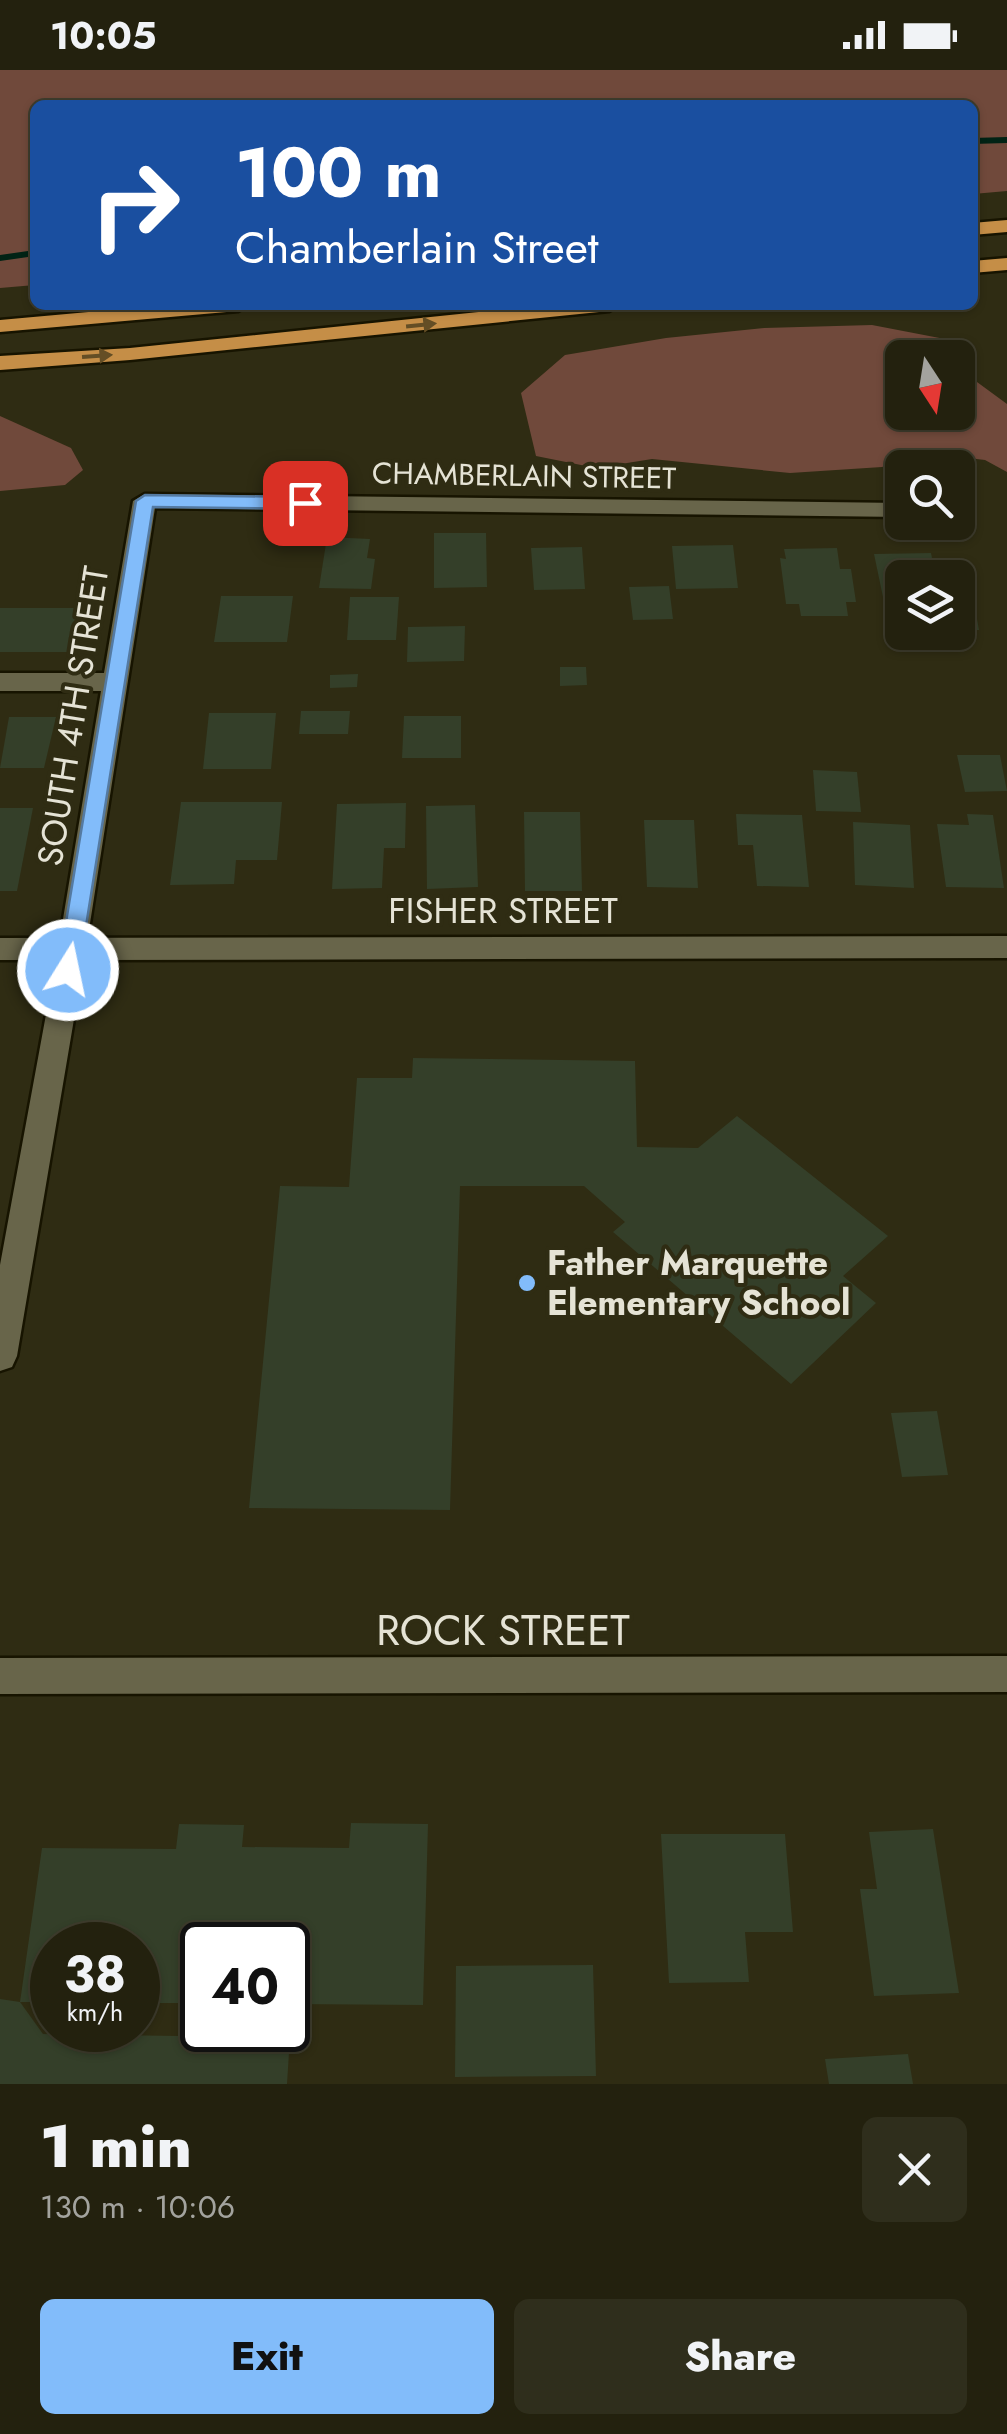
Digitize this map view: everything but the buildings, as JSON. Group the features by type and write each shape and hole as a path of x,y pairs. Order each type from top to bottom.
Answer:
{"highway":[{"path":"978,229 1007,226"},
{"path":"978,266 1007,264"},
{"path":"0,326 181,310"},
{"path":"0,364 560,310"}],"street":[{"name":"CHAMBERLAIN STREET","path":"145,501 885,510"},
{"name":"SOUTH 4TH STREET","path":"0,1356 118,682 145,501"},
{"path":"0,682 118,682"},
{"name":"FISHER STREET","path":"0,949 1007,947"},
{"name":"ROCK STREET","path":"0,1676 1007,1674"}],"shaded area":[{"path":"0,70 1007,70 1007,191 978,194 978,100 30,100 30,285 0,288"},
{"path":"872,325 950,340 885,340 885,430 975,430 975,379 1007,404 1007,472 975,459 975,450 885,450 882,467 790,473 652,459 596,468 536,456 521,393 565,355 666,338 764,328"},
{"path":"0,416 71,448 83,470 65,485 0,491"}],"waterway":[{"path":"978,141 1007,140"},
{"path":"0,258 30,254"}],"place":[{"name":"Father Marquette Elementary School","path":"527,1283"}],"route":[{"path":"68,970 145,501 305,503"}]}
